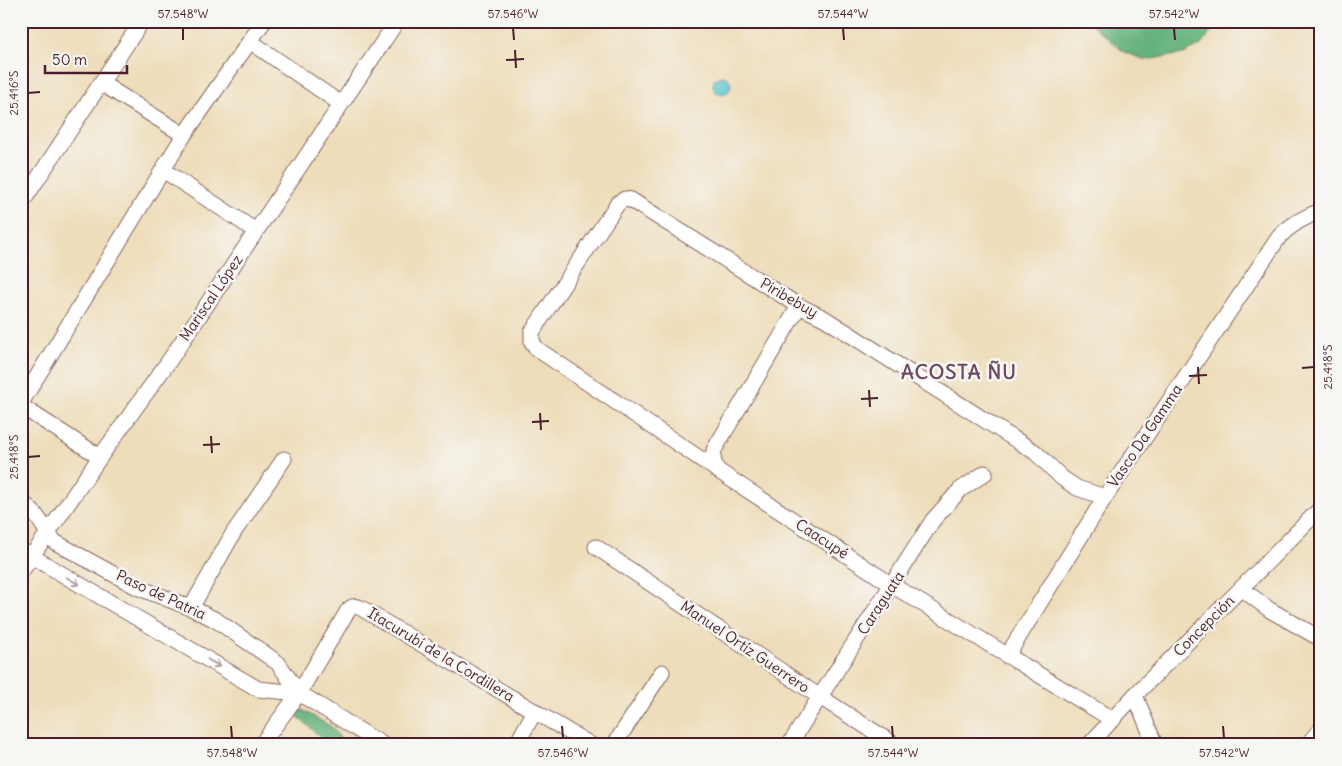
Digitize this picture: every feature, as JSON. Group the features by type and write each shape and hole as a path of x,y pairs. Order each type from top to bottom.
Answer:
{"street":[{"path":"21,204 142,21"},
{"path":"100,457 21,405 184,135 264,21"},
{"name":"Mariscal López","path":"21,572 26,553 48,532 169,361 397,21"},
{"path":"251,42 341,104"},
{"path":"101,83 184,135"},
{"path":"163,170 256,231"},
{"name":"Piribebuy","path":"537,349 531,337 538,320 618,203 625,199 636,202 799,306 824,318 1035,452 1062,478 1078,488 1105,497"},
{"name":"Vasco Da Gamma","path":"1007,656 1105,497 1279,237 1290,225 1321,211"},
{"path":"717,470 713,459 714,450 799,306"},
{"name":"Caacupé","path":"537,349 892,585 1113,720"},
{"path":"191,608 234,532 284,458"},
{"name":"Caraguata","path":"789,745 933,520 960,490 985,473"},
{"name":"Paso de Patria","path":"21,502 38,515 56,542 137,586 216,620 278,663 299,693 382,745"},
{"name":"Concepción","path":"1089,745 1135,695 1321,508"},
{"name":"Manuel Ortíz Guerrero","path":"596,548 895,745"},
{"name":"Paso de Patria","path":"26,553 258,689 299,693"},
{"path":"1242,589 1270,610 1321,639"},
{"name":"Itacurubí de la Cordillera","path":"299,693 350,607 354,606 361,608 591,745"},
{"path":"614,745 662,672"},
{"path":"261,745 299,693"},
{"path":"1135,695 1155,745"},
{"path":"516,745 535,711"},
{"path":"1308,744 1321,729"}],"green space":[{"path":"1088,21 1215,21 1213,29 1201,45 1184,54 1145,60 1124,52"},
{"path":"299,708 332,727 345,745 323,745 323,739 298,717"}],"water":[{"path":"722,76 728,79 731,85 728,91 722,94 716,91 713,85 716,79"}],"district":[{"name":"ACOSTA ÑU","path":"959,372"}]}
